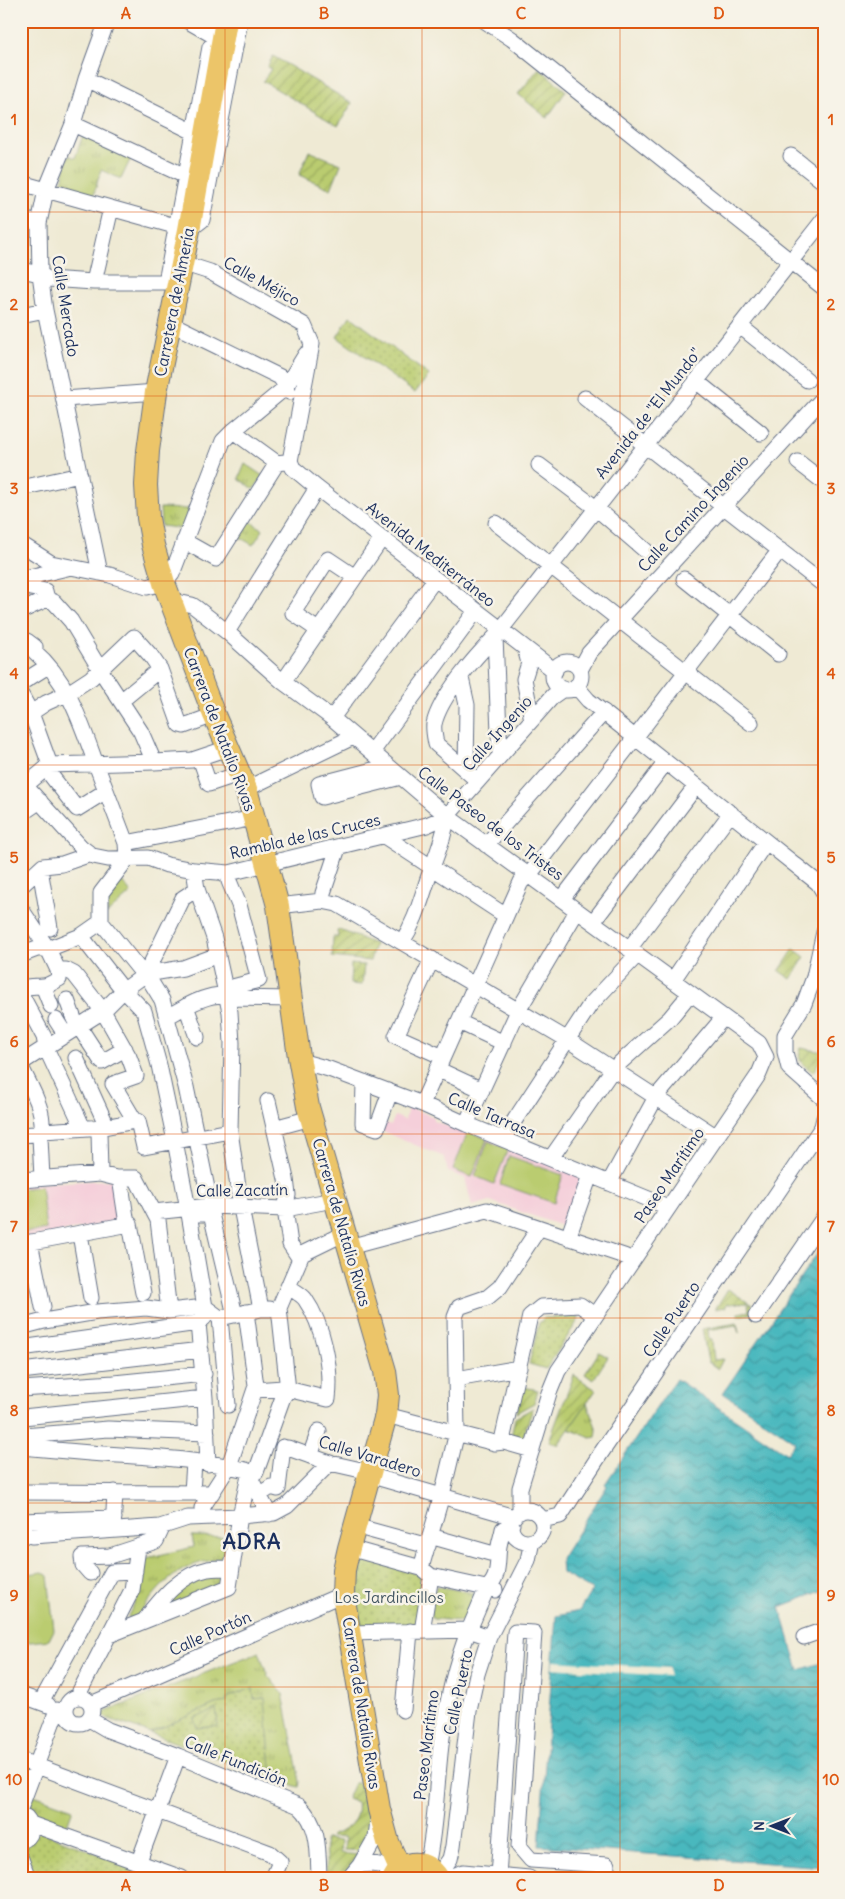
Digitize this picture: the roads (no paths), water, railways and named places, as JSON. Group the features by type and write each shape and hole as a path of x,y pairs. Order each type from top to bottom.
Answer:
{"highway":[{"name":"Carretera de Almería","path":"168,592 153,545 148,518 146,485 148,451 156,392 170,323 182,228 198,182 219,30"},
{"name":"Carrera de Natalio Rivas","path":"168,592 214,716 243,781 267,863 278,906 300,1061 311,1118 385,1371 388,1395 386,1415 349,1548 344,1570 344,1594 379,1809 396,1874"},
{"path":"396,1874 413,1864 440,1871"}],"street":[{"name":"Calle Mercado","path":"100,573 45,310 40,274 39,223 46,190 73,124 86,79 107,21"},
{"path":"182,228 219,30 188,21"},
{"path":"21,183 182,228 202,220 240,21"},
{"path":"486,21 512,39 824,288"},
{"path":"86,79 205,137"},
{"path":"73,124 198,182"},
{"path":"791,156 824,182"},
{"path":"94,282 110,208"},
{"path":"21,219 39,223"},
{"name":"Avenida de \"El Mundo\"","path":"478,780 436,744 434,726 443,702 477,656 824,219"},
{"name":"Calle Méjico","path":"21,270 40,274 48,279 94,282 210,272 304,325 312,344"},
{"path":"21,315 45,310"},
{"path":"170,323 280,377 285,388 300,404"},
{"path":"740,326 807,380"},
{"path":"21,544 51,563 68,568 110,575 168,592 172,574 184,541 224,441 233,431 285,388 312,344"},
{"path":"184,541 216,559 284,462 300,404 312,344"},
{"path":"696,381 761,433"},
{"path":"65,399 156,392"},
{"name":"Calle Camino Ingenio","path":"561,685 560,664 569,662 577,667 824,397"},
{"path":"585,398 824,585"},
{"name":"Avenida Mediterráneo","path":"233,431 293,468 476,611 497,633 525,648 561,685 604,712 818,883 824,893"},
{"path":"798,462 824,482"},
{"path":"539,465 596,508 646,551"},
{"path":"21,488 80,475"},
{"path":"227,632 318,488"},
{"path":"496,524 551,565 751,723"},
{"path":"283,682 382,538"},
{"path":"422,1104 521,882 529,875 780,550"},
{"path":"318,630 292,613 328,559 355,577"},
{"path":"21,579 68,568"},
{"path":"332,718 435,578"},
{"path":"684,579 778,654"},
{"path":"21,586 45,591 47,599"},
{"name":"Calle Paseo de los Tristes","path":"168,592 192,605 227,632 283,682 332,718 447,816 759,1043 766,1056"},
{"path":"24,608 47,599 54,602 71,621 141,732 154,762"},
{"path":"372,752 476,611"},
{"path":"497,633 500,756"},
{"path":"31,713 46,703 68,694 101,670 134,637 160,669 180,725 184,726 214,716"},
{"path":"27,641 35,647 34,651 48,666 68,694 126,843 127,859 101,893 101,922 139,970 146,974 162,1000 184,1079 208,1193"},
{"path":"525,648 528,662 524,679 532,720"},
{"path":"21,683 48,666"},
{"path":"561,685 581,679 577,667"},
{"path":"121,701 160,669"},
{"path":"461,678 467,705 466,770"},
{"name":"Calle Ingenio","path":"447,816 561,685"},
{"path":"21,696 31,713 48,767 77,809 106,791"},
{"path":"486,845 604,712"},
{"path":"200,758 210,784 243,781 353,736"},
{"path":"91,854 82,847 24,783 48,767 192,760 228,748"},
{"path":"562,899 666,762"},
{"path":"388,766 318,784 322,797 401,777"},
{"path":"593,922 696,786"},
{"path":"21,814 40,801"},
{"path":"503,1138 590,1004 633,952 730,813"},
{"path":"402,942 419,908 445,833 447,816"},
{"name":"Rambla de las Cruces","path":"91,854 108,859 148,858 194,870 230,873 426,825 447,816"},
{"path":"126,843 254,818"},
{"path":"384,836 506,916"},
{"path":"673,980 766,842"},
{"path":"322,901 338,848"},
{"path":"21,886 43,866 62,864 91,854"},
{"path":"40,869 50,928"},
{"path":"194,870 197,889 214,938 230,1012 232,1043 230,1130 241,1208 248,1312 256,1386 229,1466 202,1508 204,1517"},
{"path":"167,1017 198,1000 259,980 242,912 230,881 230,873"},
{"path":"146,974 183,898 197,889"},
{"path":"278,906 322,901 337,904 568,1040 716,1137"},
{"path":"21,908 48,949 58,970 59,979 43,986 36,985 21,989"},
{"path":"466,1124 518,1011 577,911"},
{"path":"21,954 37,949 48,949 81,936 101,922"},
{"path":"759,1043 773,1041 785,1034 804,1004 814,977 824,932"},
{"path":"21,1348 198,1322 204,1318 205,1307 189,1211 159,1064 144,1011 124,990 81,936"},
{"path":"21,1063 103,1011 124,990 146,974 183,968 218,955"},
{"path":"432,959 396,1036 482,1090"},
{"path":"58,970 66,970 74,974 103,1011 129,1056 136,1076 113,1084 135,1121 138,1122 144,1147 230,1130"},
{"path":"43,986 53,1013 65,1034"},
{"path":"226,992 233,998 291,999"},
{"path":"551,1158 613,1069 670,1018 684,1001 688,992"},
{"path":"21,994 44,1037 46,1048 83,1128"},
{"path":"67,1000 74,1019 102,1062 125,1049"},
{"path":"186,1006 197,1037"},
{"path":"609,1182 656,1097 723,1018"},
{"path":"459,1022 504,1043"},
{"path":"785,1034 785,1052 789,1068 824,1099"},
{"path":"56,1067 93,1048"},
{"name":"Paseo Marítimo","path":"514,1521 520,1488 548,1393 558,1371 759,1074 766,1056"},
{"path":"76,1058 106,1124 99,1132 100,1174"},
{"name":"Calle Tarrasa","path":"300,1061 329,1069 422,1104 668,1207"},
{"path":"21,1067 39,1107 42,1131 40,1137 42,1178"},
{"path":"759,1074 775,1068 789,1068"},
{"path":"364,1082 364,1123 377,1128 390,1092"},
{"path":"268,1101 288,1196 285,1209 290,1244 300,1259"},
{"path":"274,1128 311,1118"},
{"path":"21,1135 35,1134 42,1131 104,1127 135,1121"},
{"name":"Calle Puerto","path":"542,1520 560,1516 823,1124"},
{"path":"21,1180 100,1174 120,1178 136,1178 158,1220 169,1311"},
{"path":"568,1238 590,1175"},
{"path":"120,1178 143,1293"},
{"name":"Calle Zacatín","path":"154,1212 189,1211 210,1206 285,1209 334,1200"},
{"path":"22,1441 91,1453 145,1456 229,1466 247,1473 256,1472 283,1397 288,1390 279,1308 302,1254 347,1240 487,1210 633,1260"},
{"path":"189,1211 210,1214 248,1312"},
{"path":"756,1316 824,1217"},
{"path":"43,1307 26,1243 129,1224"},
{"path":"403,1710 426,1572 429,1541 457,1432 455,1317 459,1307 488,1297 500,1287 539,1228"},
{"path":"80,1234 91,1298"},
{"path":"255,1390 283,1388 328,1399 329,1372 326,1350 304,1298 289,1287"},
{"path":"504,1442 503,1436 530,1316 541,1307 580,1305 590,1312 598,1312"},
{"path":"21,1327 97,1312 146,1308 169,1311 205,1307 220,1318 279,1308"},
{"path":"220,1318 228,1405"},
{"path":"192,1492 201,1463 207,1432 204,1374 198,1322"},
{"path":"21,1371 201,1350"},
{"path":"456,1379 519,1368"},
{"path":"21,1389 114,1383 204,1374"},
{"path":"22,1441 22,1411 205,1398"},
{"path":"386,1415 495,1443 504,1442 532,1450"},
{"path":"22,1441 108,1429 207,1432"},
{"path":"310,1456 318,1431"},
{"name":"Calle Varadero","path":"259,1495 271,1487 278,1490 286,1448 330,1463 360,1470 369,1476 442,1495 514,1521"},
{"path":"21,1521 163,1526 188,1518 269,1514 287,1506 330,1463"},
{"path":"247,1473 269,1514"},
{"path":"109,1635 229,1587 247,1473"},
{"path":"21,1492 212,1493"},
{"path":"113,1524 115,1492"},
{"path":"350,1632 469,1630 489,1637 493,1583 498,1565 499,1545 503,1529 514,1521 530,1510 535,1512 542,1520 543,1530 541,1535 532,1541 527,1542 517,1539 514,1521"},
{"path":"21,1533 32,1536 113,1524"},
{"path":"90,1573 83,1565 82,1557 110,1556 138,1548 156,1541 163,1526"},
{"path":"355,1526 490,1553"},
{"name":"Calle Puerto","path":"440,1871 453,1846 469,1711 477,1674 489,1637 528,1560 532,1541"},
{"path":"21,1695 61,1710 73,1722 81,1723 89,1719 92,1712 87,1700 80,1691 132,1590 138,1548"},
{"path":"349,1548 493,1590"},
{"path":"144,1621 173,1587 189,1576 208,1570 232,1568"},
{"path":"41,1702 112,1572 135,1571"},
{"name":"Paseo Marítimo","path":"440,1871 434,1834 441,1746 449,1695 462,1646 469,1630 493,1590"},
{"name":"Calle Portón","path":"87,1700 344,1594"},
{"path":"804,1637 824,1630"},
{"path":"490,1876 515,1632 534,1633 519,1846 531,1860 607,1865 606,1878"},
{"path":"21,1806 36,1764 61,1710 74,1697 87,1700"},
{"name":"Calle Fundición","path":"89,1719 108,1730 178,1756 299,1806 307,1814 317,1837 319,1878"},
{"path":"139,1861 178,1756"},
{"path":"21,1760 270,1852 280,1862 273,1878"},
{"path":"368,1869 376,1837 379,1809"},
{"path":"26,1819 182,1878"},
{"path":"21,1841 30,1834 26,1819"},
{"path":"21,1859 28,1878"},
{"path":"349,1878 379,1864 396,1874"},
{"path":"440,1871 529,1878"}],"water":[{"path":"824,1243 824,1590 780,1607 799,1670 824,1662 824,1867 539,1846 556,1616 579,1611 592,1590 562,1573 561,1559 607,1486 605,1484 676,1379 787,1454 795,1442 723,1393"}],"district":[{"name":"ADRA","path":"252,1542"}],"park label":[{"name":"Los Jardincillos","path":"389,1597"}]}
